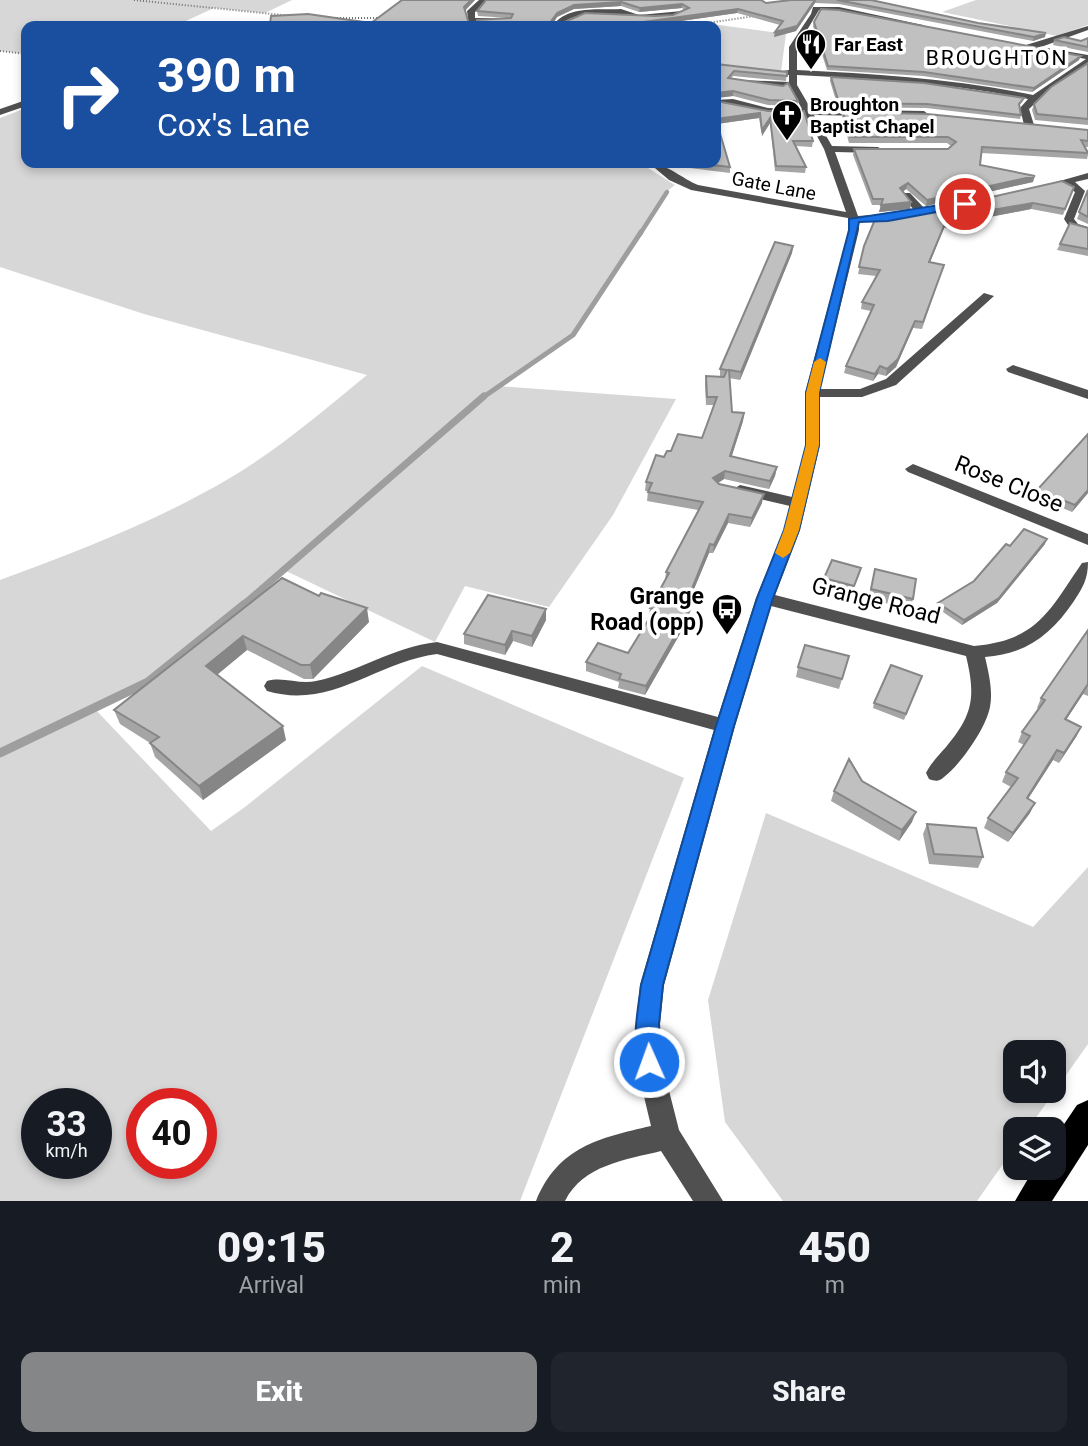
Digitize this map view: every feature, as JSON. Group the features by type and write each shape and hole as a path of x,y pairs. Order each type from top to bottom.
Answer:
{"highway":[{"path":"1032,1201 1088,1116"}],"street":[{"path":"471,21 471,11 483,0"},
{"path":"619,0 621,11"},
{"path":"709,1201 667,1136 649,1062 648,1024 652,985 725,726 765,598 792,530 813,445 812,393 854,230 853,218 829,149 793,85 793,47 815,14 812,4 934,29"},
{"path":"562,21 570,14 621,11 639,17 682,13"},
{"path":"495,21 507,20"},
{"path":"1033,47 1088,28"},
{"path":"1021,45 1088,59"},
{"path":"1029,125 1024,108 1034,97 1088,59"},
{"path":"769,72 903,78 977,86 1034,97"},
{"path":"733,81 793,85"},
{"path":"721,103 733,102 768,111 938,116"},
{"path":"0,112 21,105"},
{"path":"0,112 21,117"},
{"path":"1016,124 1041,126"},
{"path":"829,149 892,149"},
{"name":"Gate Lane","path":"660,168 673,178 695,188 853,218 927,211 906,195"},
{"path":"1023,191 1088,176"},
{"path":"1066,181 1080,191 1069,219 1074,226 1088,230"},
{"path":"812,393 862,393 891,382 988,296"},
{"path":"1013,369 1088,395"},
{"name":"Rose Close","path":"913,469 1088,540"},
{"path":"723,487 798,503"},
{"name":"Grange Road","path":"765,598 974,652 998,651 1031,640 1052,618 1088,567"},
{"path":"275,686 296,690 318,688 398,654 437,648 482,657 725,726"},
{"path":"936,773 974,723 981,708 984,691 974,652"},
{"path":"550,1201 565,1173 577,1163 667,1136"}],"path":[{"path":"134,0 302,16"},
{"path":"721,21 757,16"},
{"path":"314,18 384,18"},
{"path":"0,51 21,53"}],"shaded area":[{"path":"0,0 292,0 265,13 214,8 186,21 21,21 21,53 0,51"},
{"path":"976,0 1088,0 1088,25 1057,36 942,12"},
{"path":"721,25 786,34 781,72 721,66"},
{"path":"21,110 21,168 648,168 675,185 666,192 573,335 498,386 676,399 613,515 549,607 465,586 435,642 286,571 148,682 94,708 211,831 422,666 684,778 520,1201 0,1201 0,580 117,534 202,494 266,455 367,375 144,314 0,267 0,118"},
{"path":"766,813 1033,927 1088,867 1088,1044 1066,1075 1066,1040 1003,1040 1003,1103 1046,1103 1036,1117 1003,1117 1003,1164 977,1201 783,1201 725,1122 708,1000"}],"building":[{"path":"402,0 471,0 464,7 468,21 374,21"},
{"path":"486,0 761,0 766,3 815,0 797,26 775,32 783,21 738,9 650,21 567,21 585,13 655,16 673,15 689,8 682,4 640,8 621,2 574,5 557,13 551,21 477,21 511,18 513,14 477,11"},
{"path":"837,0 871,0 978,23 1046,33 1034,37"},
{"path":"821,9 839,10 1081,56 1034,88 924,72 828,66 814,22"},
{"path":"308,14 357,21 270,21 271,16"},
{"path":"1064,37 1081,41 1088,38 1088,47 1054,40"},
{"path":"1088,63 1088,119 1037,114 1034,104 1051,87"},
{"path":"721,65 787,72 787,76 734,71 728,78 783,86 788,83 798,101 769,100 733,91 721,92"},
{"path":"831,77 924,83 1024,98 1019,104 1021,115 927,104 839,103"},
{"path":"721,102 768,111 804,111 813,141 793,141 806,167 776,166 770,118 762,130 760,113 721,118"},
{"path":"843,112 927,114 1088,130 1088,141 1081,140 1088,153 982,147 980,165 1035,176 927,200 908,183 900,188 911,202 881,205 883,199 873,199 854,149 948,149 956,142 948,137 850,137"},
{"path":"721,137 730,167 721,166"},
{"path":"1062,181 1074,187 1065,209 1033,203 981,212 977,223 946,221 929,262 944,265 923,322 915,321 898,359 887,369 880,366 875,374 846,366 874,305 862,302 880,270 859,267 876,217 939,209"},
{"path":"1088,190 1088,217 1079,212"},
{"path":"1070,223 1088,228 1088,249 1060,244"},
{"path":"775,242 793,246 741,372 729,370 732,412 744,413 730,456 777,467 770,481 725,471 713,478 719,484 764,494 752,518 729,514 714,545 710,544 691,591 696,592 682,624 646,686 619,679 621,674 586,662 598,643 628,653 655,609 650,608 669,573 666,572 703,502 648,492 652,483 646,482 656,455 664,457 667,451 671,451 678,434 702,438 717,397 707,397 706,376 724,377 727,370 720,369"},
{"path":"1088,434 1088,490 1075,505 1037,490"},
{"path":"1024,529 1047,539 999,598 964,620 938,603 974,581 1006,544 1010,546"},
{"path":"832,560 861,568 854,586 824,578"},
{"path":"875,569 916,579 913,599 871,589"},
{"path":"282,578 319,596 321,593 367,608 310,665 301,665 243,636 206,666 283,726 199,786 150,743 159,737 114,710"},
{"path":"488,595 546,609 532,636 512,631 505,645 464,634"},
{"path":"1088,630 1088,684 1065,719 1081,727 1064,753 1057,750 1027,798 1035,803 1013,833 988,818 1018,778 1006,772 1030,736 1022,732 1045,700 1041,698"},
{"path":"805,645 849,656 842,679 798,667"},
{"path":"891,665 922,676 906,714 874,703"},
{"path":"849,759 862,781 916,812 902,830 834,791"},
{"path":"927,824 976,828 983,857 934,854"}],"waterway":[{"path":"640,234 667,192"},
{"path":"482,398 573,335 641,232"},
{"path":"242,606 484,396"},
{"path":"0,753 148,682 245,604"}],"slow traffic":[{"path":"783,553 792,530 813,445 812,393 820,362"}],"place":[{"name":"Far East","path":"811,71"},
{"name":"Broughton Baptist Chapel","path":"787,142"},
{"name":"Grange Road (opp)","path":"727,636"}],"district":[{"name":"BROUGHTON","path":"997,58"}],"route":[{"path":"649,1062 648,1024 652,985 725,726 765,598 792,530 813,445 812,393 854,230 854,219 888,218 965,204"}]}
